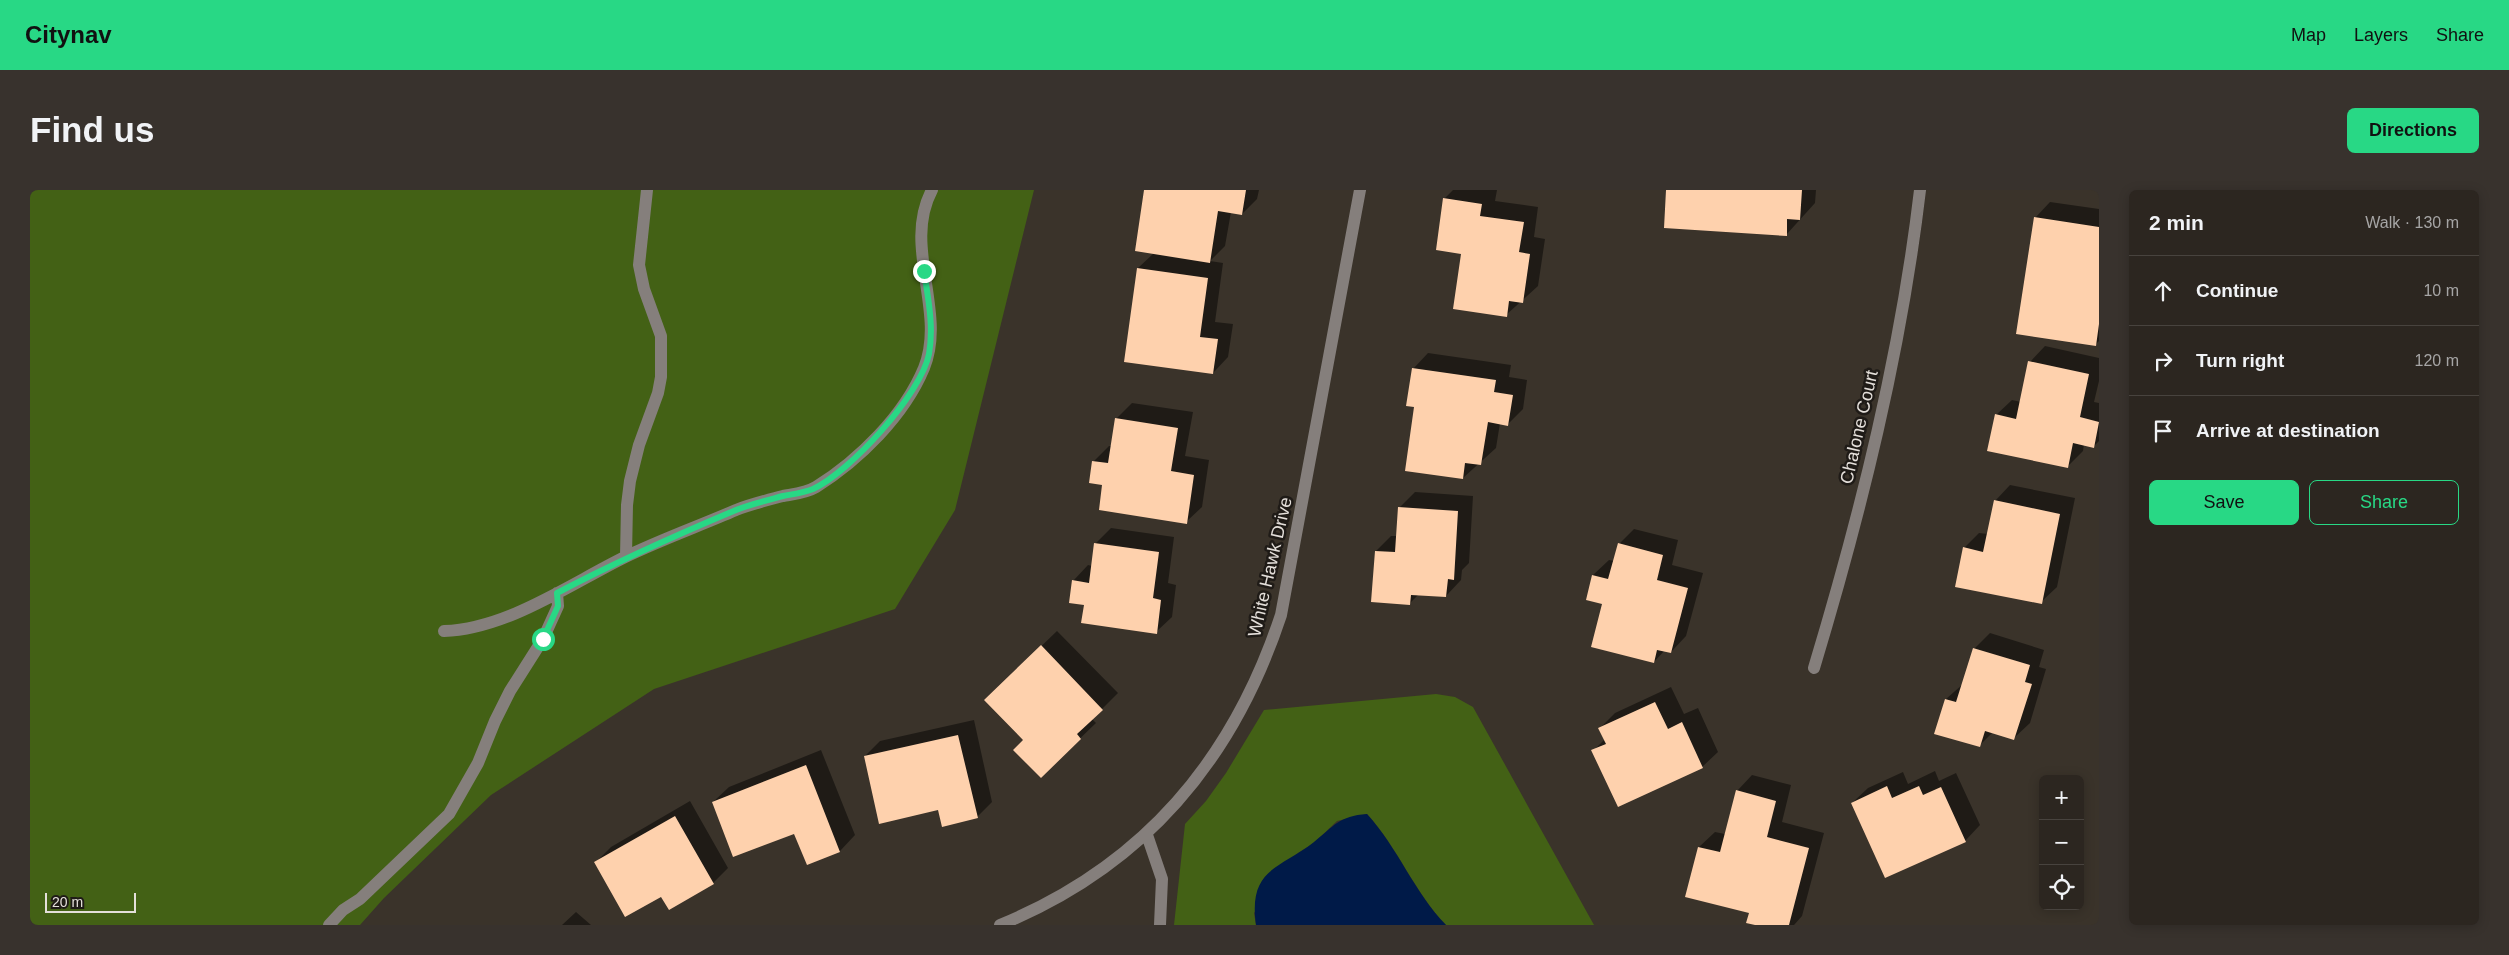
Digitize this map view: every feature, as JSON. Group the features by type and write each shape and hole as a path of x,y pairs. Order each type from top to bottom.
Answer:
{"street":[{"path":"626,556 627,505 630,481 639,445 662,377 661,336 644,290 639,265 647,190"},
{"path":"444,630 461,630 480,626 557,593 626,556 739,509 813,489 830,478 886,427 923,370 928,356 931,316 923,257 923,235 925,213 932,190"},
{"name":"White Hawk Drive","path":"1000,925 1038,910 1095,876 1147,835 1180,798 1225,740 1266,659 1278,624 1294,552 1360,190"},
{"name":"Chalone Court","path":"1814,668 1840,576 1889,376 1906,286 1920,190"},
{"path":"329,925 343,910 360,899 449,814 478,762 510,691 543,639 558,606 557,593"},
{"path":"1147,835 1162,879 1160,925"}],"green space":[{"path":"30,190 1034,190 955,510 895,609 654,689 491,795 384,898 360,925 30,925"},
{"path":"1436,694 1455,697 1473,707 1594,925 1446,925 1425,899 1388,841 1367,814 1337,821 1314,843 1298,853 1254,913 1256,925 1174,925 1185,824 1206,801 1226,773 1264,710"}],"water":[{"path":"1367,814 1388,841 1425,899 1446,925 1256,925 1255,906 1257,892 1269,872 1343,820"}],"building":[{"path":"1144,190 1246,190 1242,215 1218,211 1210,263 1135,251"},
{"path":"1666,190 1802,190 1800,220 1787,219 1787,236 1664,228"},
{"path":"1443,198 1482,204 1480,216 1524,222 1519,252 1530,254 1523,303 1509,301 1507,317 1453,309 1461,254 1436,250"},
{"path":"2034,217 2099,227 2099,324 2096,346 2016,334"},
{"path":"1137,268 1208,278 1200,337 1218,339 1213,374 1124,362"},
{"path":"2028,361 2089,374 2080,417 2099,422 2094,448 2073,443 2068,468 1987,451 1995,414 2016,419"},
{"path":"1412,368 1496,380 1494,392 1513,395 1508,426 1488,422 1481,465 1465,463 1463,479 1405,471 1414,407 1406,406"},
{"path":"1115,418 1178,428 1171,471 1194,475 1187,524 1099,510 1102,485 1089,483 1092,461 1108,463"},
{"path":"1994,500 2060,514 2042,604 1955,587 1963,547 1983,552"},
{"path":"1398,507 1458,511 1454,580 1448,579 1446,597 1411,595 1410,605 1371,602 1375,551 1395,552"},
{"path":"1094,543 1159,552 1153,598 1161,600 1157,634 1081,623 1084,605 1069,603 1072,580 1089,583"},
{"path":"1618,543 1663,555 1657,580 1688,588 1671,653 1657,650 1654,663 1591,647 1602,604 1586,600 1592,575 1608,579"},
{"path":"1041,645 1103,710 1077,734 1081,739 1041,778 1013,750 1023,740 984,700"},
{"path":"1973,648 2030,665 2025,682 2032,684 2014,740 1985,731 1980,747 1934,734 1945,699 1956,702"},
{"path":"1655,702 1668,729 1682,722 1703,768 1618,807 1591,750 1606,744 1598,728"},
{"path":"958,735 978,818 942,827 938,810 879,824 864,756"},
{"path":"806,765 840,852 807,865 794,834 733,857 712,802"},
{"path":"1887,786 1892,798 1919,786 1923,795 1941,787 1966,842 1885,878 1851,803"},
{"path":"1736,790 1776,801 1767,837 1809,848 1789,925 1755,925 1746,923 1749,913 1685,897 1698,847 1720,852"},
{"path":"675,816 714,884 669,910 661,897 625,917 594,862"}],"route":[{"path":"543,639 558,606 557,593 626,556 739,509 813,489 830,478 870,443 886,427 904,402 923,370 928,356 931,316 924,271"}]}
